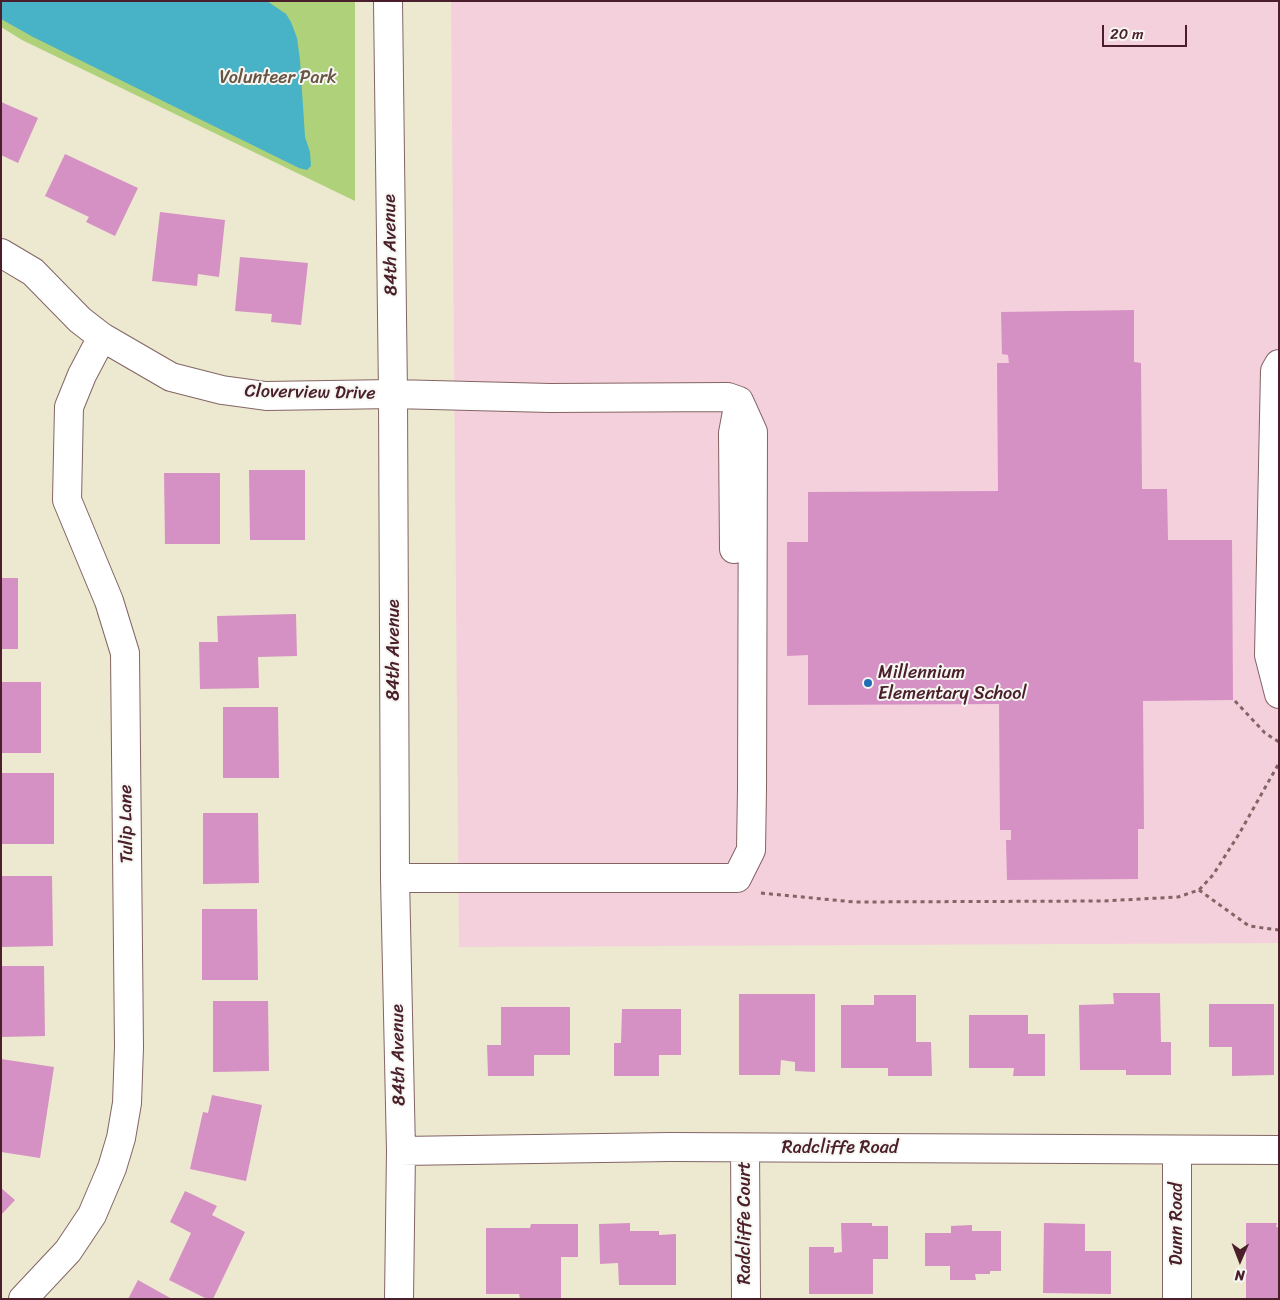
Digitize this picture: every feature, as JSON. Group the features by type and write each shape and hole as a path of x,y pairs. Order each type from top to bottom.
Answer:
{"street":[{"name":"84th Avenue","path":"388,1 393,394 395,878 401,1152 399,1299"},
{"name":"Cloverview Drive","path":"1,253 33,272 80,320 102,337 171,377 222,390 266,396 393,394 550,398 728,397 739,401 754,432 751,850 748,885"},
{"name":"Tulip Lane","path":"23,1299 68,1250 92,1215 112,1168 121,1138 127,1103 129,1048 125,653 109,601 68,500 69,407 82,375 102,337"},
{"path":"1279,364 1275,371 1270,655 1279,694"},
{"path":"395,878 748,885"},
{"name":"Radcliffe Road","path":"401,1152 745,1148 1279,1150"},
{"name":"Radcliffe Court","path":"745,1148 746,1299"},
{"name":"Dunn Road","path":"1177,1150 1177,1299"}],"path":[{"path":"1235,701 1265,733 1279,742"},
{"path":"748,885 854,902 1093,901 1178,897 1199,890 1213,874 1239,834 1279,763"},
{"path":"1199,890 1249,926 1279,930"}],"shaded area":[{"name":"Millennium Elementary School","path":"451,1 1279,1 1279,943 459,947"}],"green space":[{"name":"Volunteer Park","path":"1,1 355,1 355,201 22,40 1,27"}],"water":[{"name":"Volunteer Park","path":"1,1 267,1 286,14 297,38 305,137 310,152 311,166 307,170 299,168 33,37 1,19"}],"building":[{"path":"1,102 38,118 18,163 1,155"},
{"path":"65,154 138,188 115,236 86,222 89,217 45,196"},
{"path":"160,212 225,220 219,277 198,274 197,286 152,281"},
{"path":"240,257 308,263 301,325 271,322 272,314 235,311"},
{"path":"1134,310 1134,362 1141,363 1142,489 1167,489 1168,540 1232,540 1233,700 1143,701 1144,829 1138,829 1138,879 1007,880 1006,840 1011,840 1011,830 1000,830 999,704 808,705 808,655 787,656 787,542 808,542 808,492 998,491 997,363 1009,363 1008,355 1002,354 1001,312"},
{"path":"249,470 305,470 305,540 250,540"},
{"path":"164,473 220,473 220,544 165,544"},
{"path":"1,578 18,578 18,649 1,649"},
{"path":"296,614 297,656 258,657 259,688 200,689 199,642 218,642 217,616"},
{"path":"1,682 41,682 41,753 1,753"},
{"path":"223,707 278,707 279,778 223,778"},
{"path":"1,773 54,773 54,844 1,844"},
{"path":"203,813 258,813 259,883 203,884"},
{"path":"1,876 52,876 53,946 1,947"},
{"path":"202,909 257,909 258,980 202,980"},
{"path":"1,966 44,966 45,1036 1,1037"},
{"path":"1113,993 1160,993 1161,1042 1171,1042 1171,1075 1126,1075 1126,1070 1080,1070 1079,1005 1114,1004"},
{"path":"739,994 815,994 815,1072 795,1071 795,1062 781,1060 780,1075 739,1075"},
{"path":"874,995 916,995 916,1042 931,1042 932,1076 888,1076 888,1068 841,1068 841,1005 874,1005"},
{"path":"213,1001 268,1001 269,1071 213,1072"},
{"path":"1209,1004 1274,1004 1274,1075 1232,1076 1232,1047 1209,1047"},
{"path":"501,1007 570,1007 570,1055 534,1055 534,1076 488,1076 487,1045 501,1045"},
{"path":"622,1009 681,1009 681,1055 659,1055 659,1076 614,1076 614,1043 621,1043"},
{"path":"969,1015 1028,1015 1028,1034 1045,1034 1045,1076 1013,1076 1014,1068 969,1068"},
{"path":"1,1059 54,1067 40,1158 1,1152"},
{"path":"212,1095 262,1105 246,1181 190,1169 203,1112 208,1113"},
{"path":"1,1188 15,1200 1,1215"},
{"path":"185,1191 217,1206 212,1215 245,1232 213,1299 207,1299 169,1280 191,1233 170,1222"},
{"path":"630,1223 630,1231 659,1231 659,1235 676,1234 676,1285 619,1285 618,1263 600,1264 599,1224"},
{"path":"841,1223 872,1223 872,1226 888,1226 888,1259 873,1259 873,1294 809,1294 809,1247 834,1247 834,1253 842,1252"},
{"path":"1044,1223 1085,1224 1085,1251 1111,1251 1111,1294 1043,1293"},
{"path":"1246,1223 1277,1223 1276,1227 1279,1227 1279,1299 1246,1299"},
{"path":"531,1224 578,1224 578,1257 561,1257 561,1299 520,1299 519,1294 486,1294 486,1228 530,1228"},
{"path":"972,1225 972,1231 1001,1231 1001,1271 990,1271 990,1274 975,1274 976,1280 950,1280 950,1266 925,1266 925,1233 951,1233 951,1226"},
{"path":"138,1280 172,1299 128,1299"}],"place":[{"name":"Millennium Elementary School","path":"868,683"}]}
